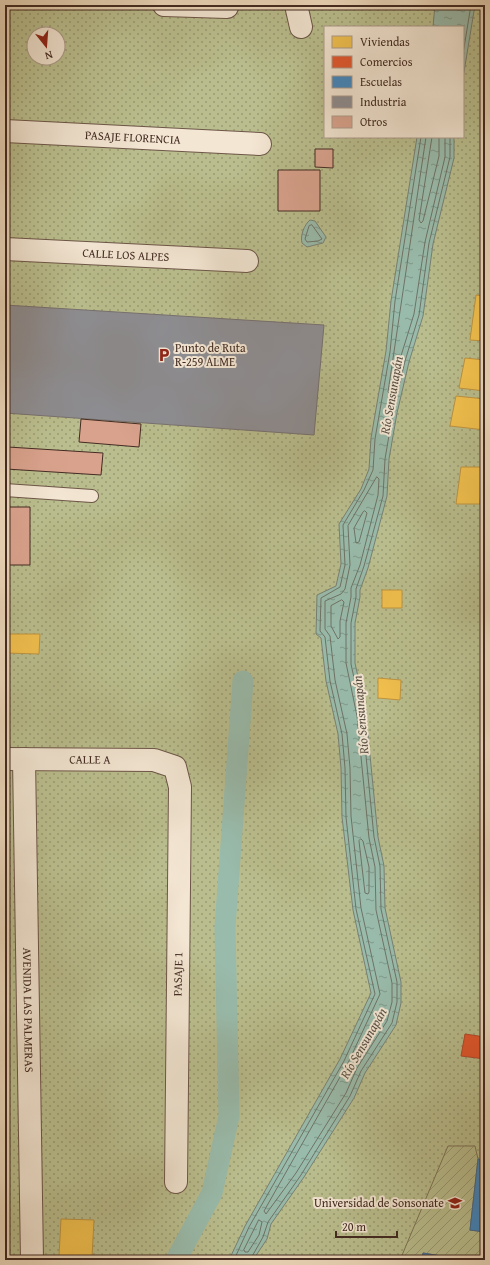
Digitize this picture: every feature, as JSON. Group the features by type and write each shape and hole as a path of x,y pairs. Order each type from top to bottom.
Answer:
{"street":[{"path":"164,5 227,7"},
{"path":"296,5 301,27"},
{"name":"PASAJE FLORENCIA","path":"5,131 260,144"},
{"name":"CALLE LOS ALPES","path":"5,249 247,261"},
{"name":"CALLE A","path":"14,759 154,760 175,767"},
{"name":"AVENIDA LAS PALMERAS","path":"14,759 32,1260"},
{"name":"PASAJE 1","path":"175,767 180,787 176,1182"}],"lane":[{"path":"5,490 92,496"}],"green space":[{"path":"5,5 485,5 485,1260 5,1260"},
{"name":"Universidad de Sonsonate","path":"448,1146 475,1146 478,1159 470,1230 485,1232 485,1260 446,1260 441,1259 441,1256 423,1253 422,1260 400,1260"}],"water":[{"path":"435,5 475,5 464,72 464,26 433,26"},
{"name":"Río Sensunapán","path":"417,138 454,138 454,158 433,244 423,316 409,362 397,413 389,459 387,496 368,568 360,590 355,623 355,663 366,714 378,837 384,866 385,908 401,982 401,1003 396,1025 365,1073 354,1098 304,1177 271,1224 267,1239 253,1260 229,1260 245,1226 340,1059 371,993 353,910 342,817 341,768 338,734 326,681 321,638 316,634 317,595 336,586 341,564 339,524 361,489 369,469 371,438 386,351 391,301"},
{"path":"310,220 315,221 326,237 323,243 307,247 302,243 302,234 304,228"}],"building: Viviendas":[{"path":"476,295 485,296 485,341 470,340"},
{"path":"465,358 485,360 485,391 459,388"},
{"path":"456,396 485,399 485,430 450,426"},
{"path":"461,467 482,467 480,504 456,504"},
{"path":"382,590 402,590 402,608 382,608"},
{"path":"5,634 40,634 39,654 5,653"},
{"path":"378,678 401,680 400,700 378,698"},
{"path":"61,1219 94,1220 92,1257 59,1256"}],"building: Comercios":[{"path":"465,1034 485,1037 485,1059 461,1056"}],"building: Escuelas":[{"path":"478,1159 485,1160 485,1232 470,1230"},
{"path":"423,1253 441,1256 441,1260 422,1260"}],"building: Industria":[{"name":"Punto de Ruta R-259 ALME","path":"5,305 324,325 314,435 5,413"}],"building: Otros":[{"path":"315,149 333,149 333,168 315,167"},
{"path":"278,170 320,170 320,211 278,211"},
{"path":"81,419 141,424 139,447 79,442"},
{"path":"8,447 103,453 101,475 6,469"},
{"path":"5,507 30,507 30,565 5,565"}],"waterway":[{"path":"176,1260 212,1193 229,1116 225,927 243,681"}],"place":[{"name":"Punto de Ruta R-259 ALME","path":"164,355"},
{"name":"Universidad de Sonsonate","path":"455,1203"}]}
